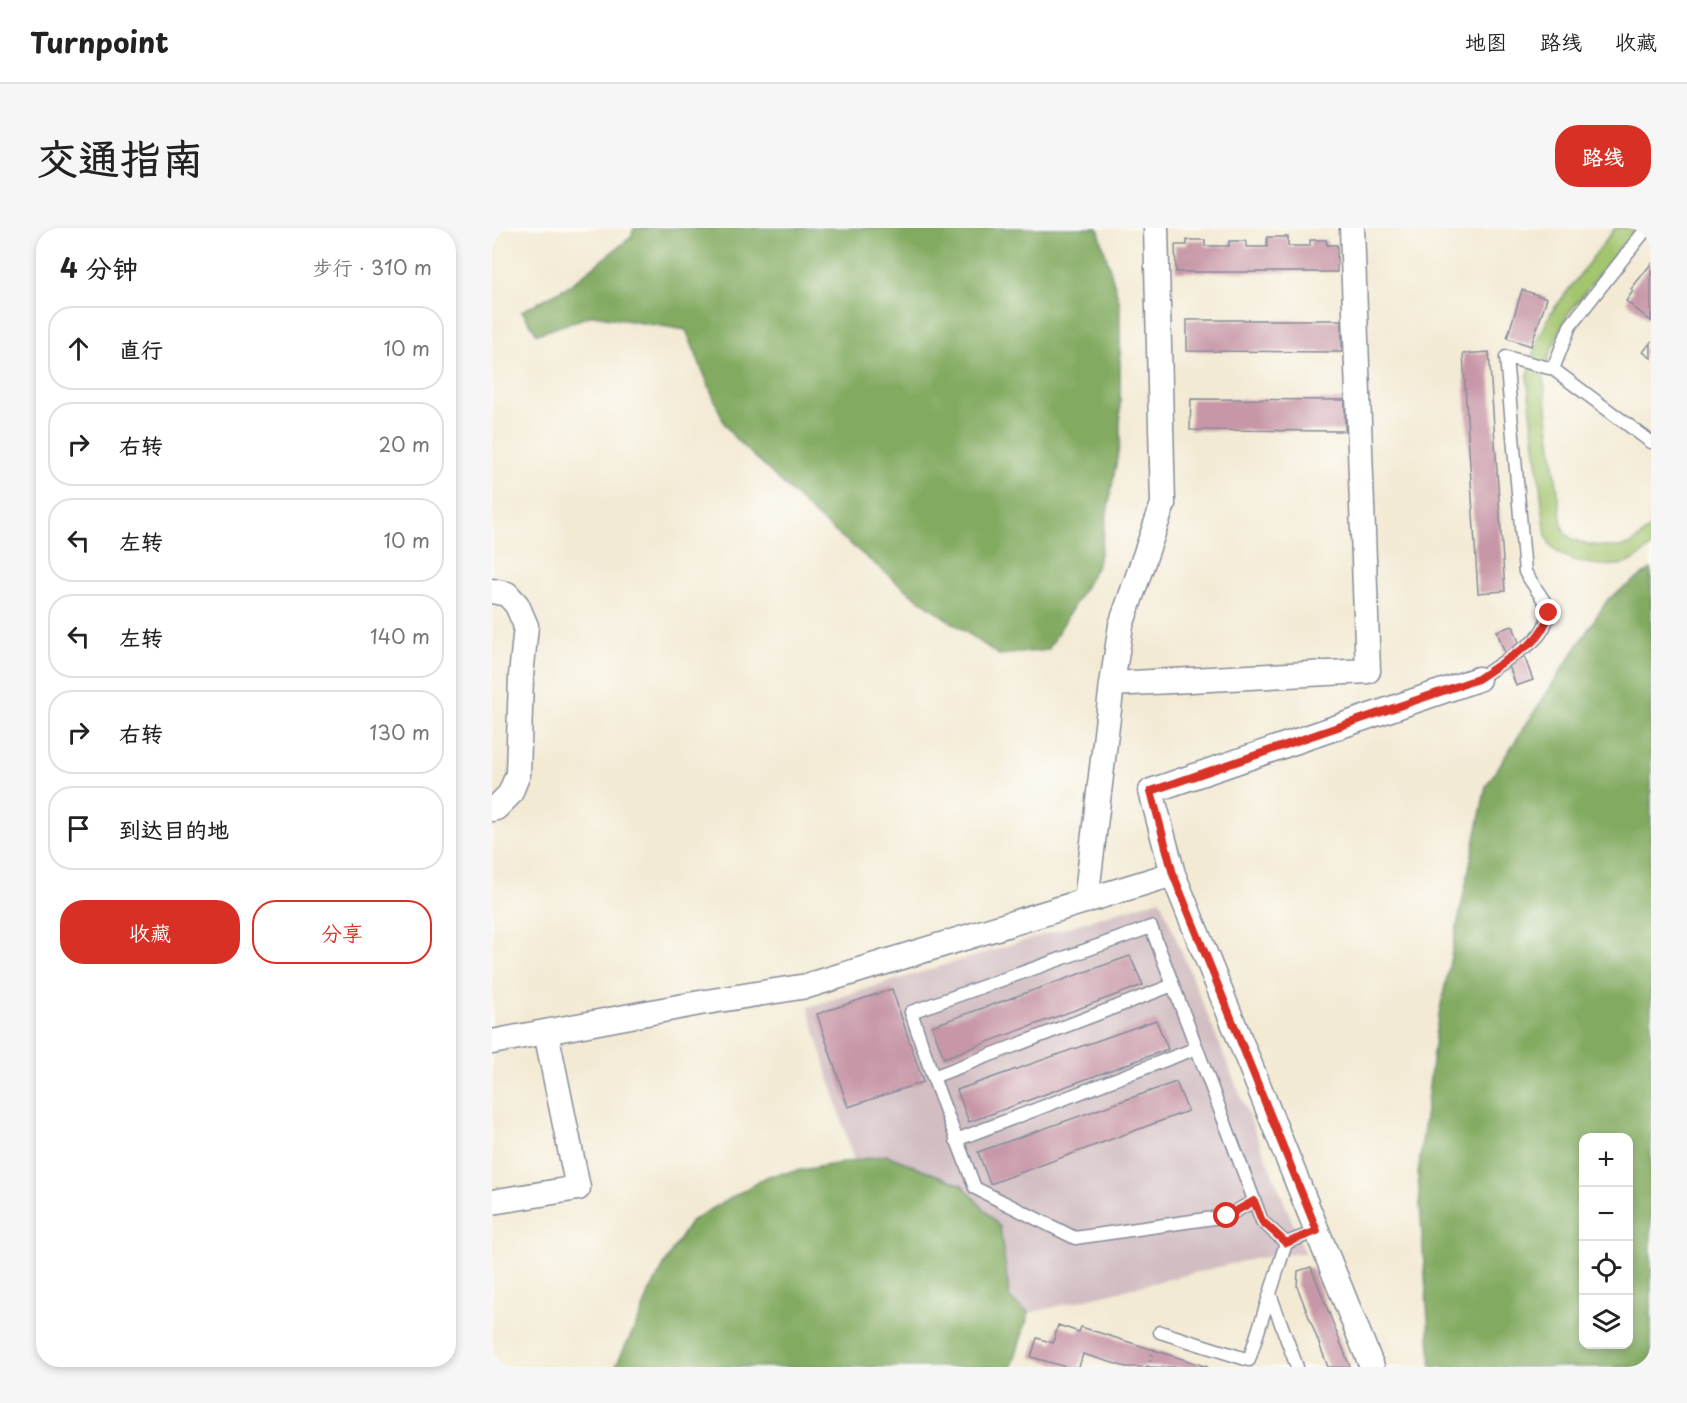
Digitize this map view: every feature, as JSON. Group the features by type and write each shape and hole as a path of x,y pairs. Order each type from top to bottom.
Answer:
{"street":[{"path":"1086,901 1121,625 1163,504 1156,228"},
{"path":"1112,684 1368,671 1352,228"},
{"path":"492,591 507,594 517,605 526,626 521,676 518,774 510,794 492,809"},
{"path":"1372,1367 1173,874 1151,791 1478,679"},
{"path":"492,1042 689,1005 807,986 1173,874"},
{"path":"492,1202 578,1188 546,1032"}],"lane":[{"path":"1553,369 1570,326 1647,228"},
{"path":"1478,679 1530,644 1543,630 1548,619 1548,607 1525,572 1506,357 1553,369 1651,441"},
{"path":"1254,1201 1227,1216 1075,1238 975,1188 911,1012 1151,927 1262,1221 1286,1243"},
{"path":"933,1077 1173,985"},
{"path":"956,1140 1197,1048"},
{"path":"1286,1243 1317,1231"},
{"path":"1160,1332 1249,1360 1286,1243"},
{"path":"1270,1294 1297,1367"}],"shaded area":[{"path":"1160,899 1305,1253 1256,1258 1029,1313 1010,1299 1000,1227 886,1155 854,1161 808,1007"}],"green space":[{"path":"634,228 1098,228 1120,304 1120,442 1098,564 1048,650 999,655 914,596 817,517 733,436 724,423 686,330 593,315 537,334 522,311 569,286 631,237"},
{"path":"1615,228 1636,228 1568,314 1551,351 1543,376 1562,526 1566,534 1586,544 1606,547 1623,546 1635,542 1651,527 1651,547 1640,556 1619,565 1599,565 1568,558 1553,548 1546,536 1527,377 1539,338 1551,313"},
{"path":"1651,569 1651,1367 1433,1367 1431,1364 1418,1175 1436,1029 1486,786 1608,599"},
{"path":"886,1155 962,1185 1000,1227 1010,1299 1029,1313 1012,1367 615,1367 641,1315 649,1293 691,1221 768,1176"}],"building":[{"path":"1267,237 1288,237 1288,246 1310,246 1310,240 1326,240 1327,245 1337,245 1337,272 1176,272 1175,245 1187,245 1187,240 1205,240 1205,246 1229,246 1229,241 1246,241 1246,247 1267,247"},
{"path":"1651,264 1651,321 1626,301 1633,291 1631,289"},
{"path":"1522,290 1547,298 1531,346 1507,338"},
{"path":"1187,320 1342,320 1342,352 1187,351"},
{"path":"1651,342 1651,358 1643,352"},
{"path":"1489,352 1505,591 1478,593 1463,354"},
{"path":"1191,399 1345,400 1345,431 1190,430"},
{"path":"1513,626 1533,680 1516,686 1497,631"},
{"path":"1130,956 1143,985 944,1058 932,1026"},
{"path":"892,989 923,1082 848,1107 817,1014"},
{"path":"1156,1020 1168,1049 969,1122 957,1090"},
{"path":"1176,1082 1188,1111 990,1184 978,1152"},
{"path":"1311,1267 1350,1367 1328,1367 1297,1286 1298,1271"},
{"path":"1058,1325 1079,1332 1081,1327 1208,1367 1126,1367 1083,1354 1079,1367 1066,1367 1031,1357 1037,1338 1053,1343"}],"route":[{"path":"1227,1216 1254,1201 1262,1221 1286,1243 1317,1231 1173,874 1151,791 1478,679 1537,638 1546,624 1549,613"}]}
